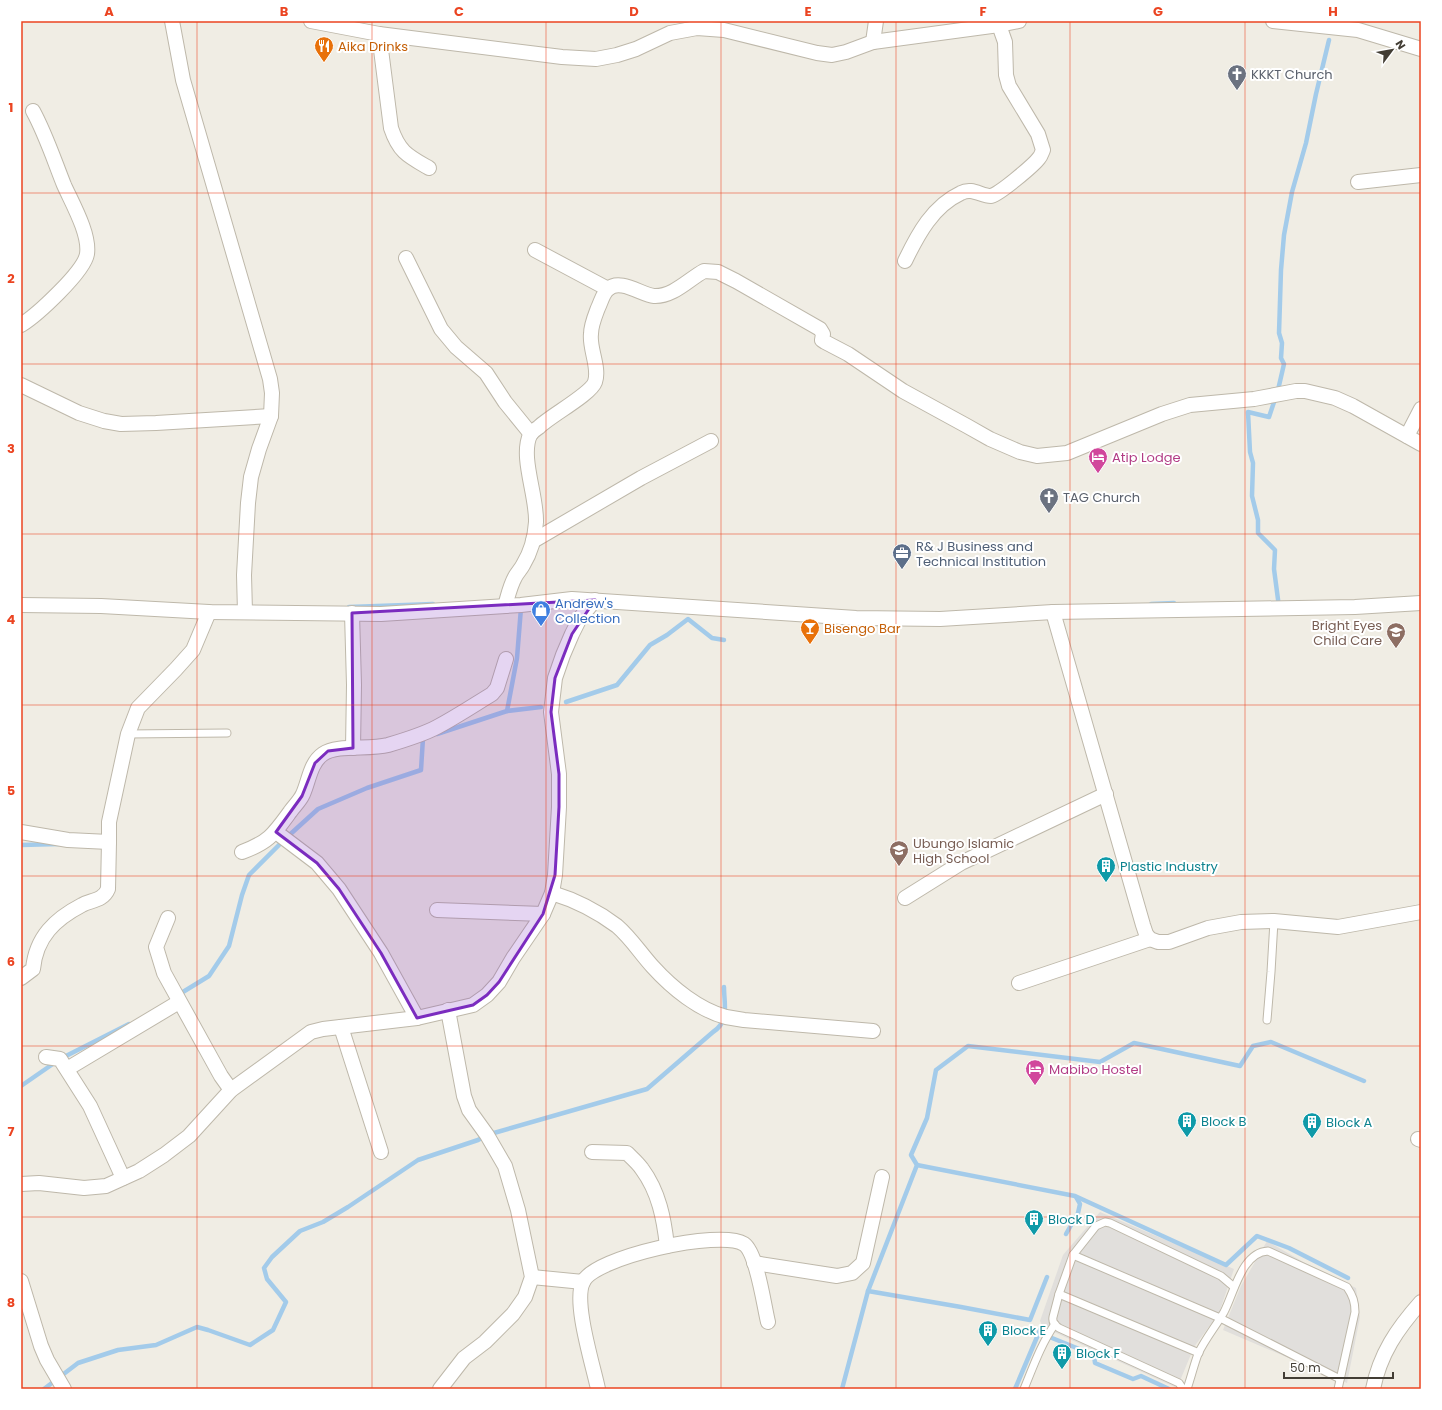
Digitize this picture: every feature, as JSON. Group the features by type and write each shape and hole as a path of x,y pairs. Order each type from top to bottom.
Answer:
{"street":[{"path":"174,21 183,80 270,379 272,393 271,416 251,477 248,502 244,575 245,612"},
{"path":"311,21 378,34 562,57 596,59 617,55 636,49 670,33 698,24 817,53 832,55 846,52 873,42 1019,21"},
{"path":"873,42 876,21"},
{"path":"1273,21 1358,30 1421,49"},
{"path":"905,261 919,234 940,206 962,192 976,192 991,196 999,192 1039,158 1043,150 1038,134 1009,86 1006,75 1005,42 999,25"},
{"path":"378,34 391,128 396,142 410,157 429,168"},
{"path":"21,325 43,308 71,278 84,262 88,249 82,227 43,130 33,111"},
{"path":"1358,182 1421,175"},
{"path":"535,250 608,289"},
{"path":"406,258 441,329 464,355 486,373 505,402 530,434"},
{"path":"505,606 510,588 530,551 536,521 534,496 527,462 527,449 530,434 586,393 595,382 596,372 590,334 601,300 608,289 612,287 618,286 632,288 652,296 661,296 671,292 704,271 718,272 736,280 820,329 823,334 822,340 848,354 909,394 990,439 1020,452 1037,456 1067,453 1162,414 1190,405 1254,399 1296,391 1305,391 1335,398 1421,444"},
{"path":"21,386 79,413 104,421 121,424 271,416"},
{"path":"1407,436 1421,409"},
{"path":"533,541 641,478 711,441"},
{"path":"21,606 101,606 209,612 381,614 505,606 572,599 856,618 940,618 1053,612 1355,607 1421,603"},
{"path":"21,1184 39,1183 84,1188 106,1186 139,1171 164,1155 189,1136 231,1090 311,1032 323,1029 417,1018 473,1005 487,995 499,982 513,958 543,914 552,893 555,875 560,785 551,712 555,678 572,634 583,614 595,600"},
{"path":"21,978 33,969 34,960 42,938 49,928 58,920 83,904 99,899 106,893 108,889 109,822 128,734 138,708 193,650 209,612"},
{"path":"1053,612 1106,794 1142,925 1150,939 1158,942 1168,942 1208,928 1241,922 1274,921 1338,927 1421,912"},
{"path":"352,613 354,686 353,748"},
{"path":"242,852 259,845 276,832 302,796 315,763 322,755 328,751 353,748 376,748 414,736 442,724 492,694 497,688 506,659"},
{"path":"905,898 962,863 1106,794"},
{"path":"21,832 68,840 109,842"},
{"path":"276,832 317,863 339,889 380,953 417,1018"},
{"path":"552,893 583,904 617,926 653,967 675,988 710,1011 725,1017 744,1020 873,1031"},
{"path":"437,910 543,914"},
{"path":"168,918 156,947 164,973 221,1076 231,1090"},
{"path":"1019,983 1150,939"},
{"path":"67,1069 179,1002"},
{"path":"440,1389 464,1358 490,1337 513,1314 525,1297 532,1277 518,1210 505,1166 469,1110 464,1096 448,1010"},
{"path":"341,1027 381,1152"},
{"path":"46,1057 60,1059 67,1069 90,1106 123,1178"},
{"path":"592,1152 627,1153 642,1170 660,1206 668,1246"},
{"path":"754,1263 836,1276 852,1273 863,1263 882,1177"},
{"path":"598,1389 582,1319 580,1296 583,1282 588,1275 612,1263 668,1246 701,1240 735,1241 744,1244 750,1252 754,1263 768,1322"},
{"path":"532,1277 583,1282"},
{"path":"22,1288 41,1346 47,1360 64,1389"},
{"path":"1373,1389 1378,1367 1388,1347 1402,1325 1421,1302"}],"lane":[{"path":"128,734 227,732"},
{"path":"1266,1020 1272,972 1274,921"},
{"path":"1183,1389 1179,1383 1059,1328 1054,1324 1052,1321 1059,1294 1073,1255 1096,1226 1105,1222 1110,1223 1221,1276 1234,1287"},
{"path":"1187,1389 1199,1353 1220,1318 1245,1266 1253,1257 1262,1251 1268,1251 1347,1287 1352,1295 1355,1303 1355,1312 1338,1389"},
{"path":"1073,1255 1220,1318 1340,1379"},
{"path":"1059,1294 1199,1353"},
{"path":"1024,1389 1040,1349 1054,1324"}],"highlighted area":[{"path":"595,600 572,634 555,678 551,712 559,774 559,807 555,875 543,914 499,982 487,995 473,1005 417,1018 381,953 339,889 317,863 276,832 302,796 315,763 328,751 353,748 352,613"}],"shaded area":[{"path":"1100,1212 1234,1269 1219,1313 1194,1347 1177,1388 1043,1327 1040,1321 1063,1255"},
{"path":"1267,1241 1305,1263 1356,1288 1360,1317 1347,1383 1223,1330 1241,1286"}],"waterway":[{"path":"1279,607 1274,569 1275,550 1258,533 1258,520 1252,496 1253,463 1250,452 1248,412 1269,417 1278,390 1284,364 1281,358 1282,343 1279,333 1281,270 1284,235 1292,192 1306,143 1329,40"},
{"path":"1151,604 1174,603"},
{"path":"349,607 433,604"},
{"path":"437,734 507,711 517,658 521,608"},
{"path":"566,702 617,685 650,645 667,635 688,619 712,638 724,640"},
{"path":"507,711 541,707"},
{"path":"178,995 209,976 229,946 242,895 249,875 318,809 367,788 421,770 423,738 426,737"},
{"path":"21,845 59,844"},
{"path":"44,1389 78,1363 118,1350 156,1345 197,1327 250,1345 273,1330 286,1302 267,1279 264,1268 272,1257 300,1231 323,1222 348,1207 418,1160 478,1140 487,1135 647,1089 722,1023 725,1012 724,987"},
{"path":"21,1086 60,1059 129,1024"},
{"path":"842,1389 868,1291 917,1165 911,1155 927,1118 936,1070 968,1046 1100,1062 1134,1043 1240,1066 1253,1046 1271,1042 1364,1081"},
{"path":"917,1165 1075,1196 1226,1265 1257,1236 1289,1248 1348,1278"},
{"path":"1066,1234 1078,1213 1080,1204 1076,1197"},
{"path":"868,1291 1030,1320 1047,1277"},
{"path":"1015,1389 1040,1330 1047,1336 1094,1355 1095,1363 1133,1379 1141,1376 1169,1389"}],"place":[{"name":"Aika Drinks","path":"324,63"},
{"name":"KKKT Church","path":"1237,91"},
{"name":"Atip Lodge","path":"1098,474"},
{"name":"TAG Church","path":"1049,514"},
{"name":"R& J Business and Technical Institution","path":"902,570"},
{"name":"Andrew's Collection","path":"541,627"},
{"name":"Bisengo Bar","path":"810,645"},
{"name":"Bright Eyes Child Care","path":"1396,649"},
{"name":"Ubungo Islamic High School","path":"899,867"},
{"name":"Plastic Industry","path":"1106,883"},
{"name":"Mabibo Hostel","path":"1035,1086"},
{"name":"Block B","path":"1187,1138"},
{"name":"Block A","path":"1312,1139"},
{"name":"Block D","path":"1034,1236"},
{"name":"Block E","path":"988,1347"},
{"name":"Block F","path":"1062,1370"}]}
